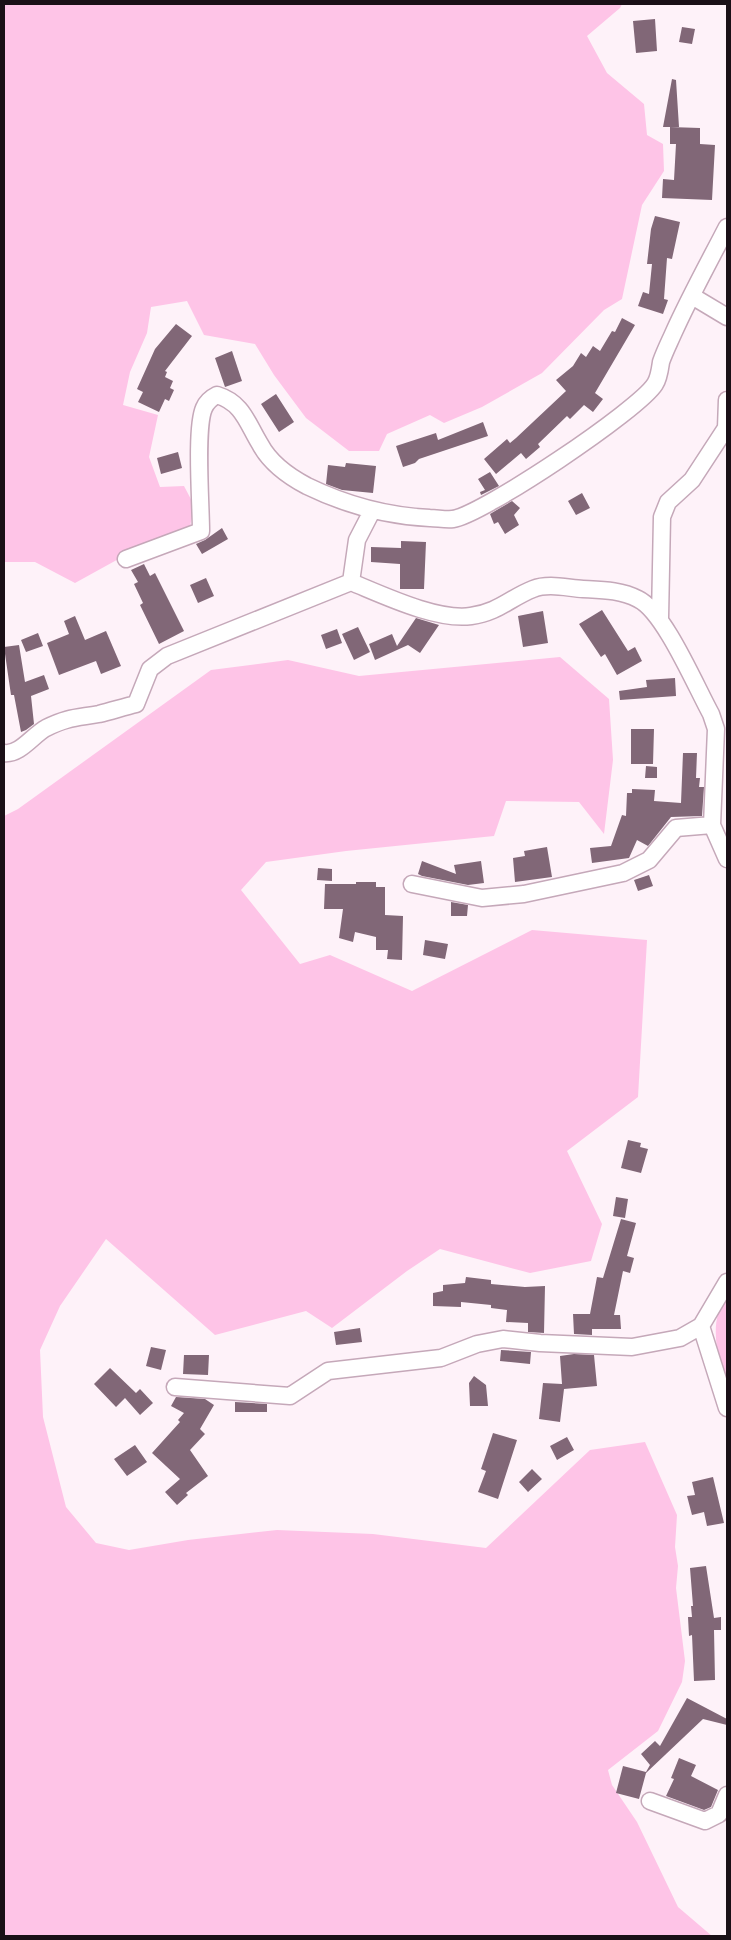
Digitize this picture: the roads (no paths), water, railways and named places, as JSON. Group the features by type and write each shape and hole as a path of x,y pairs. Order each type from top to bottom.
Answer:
{"street":[{"path":"126,558 201,531 200,433 203,409 209,399 218,395 237,404 247,416 260,445 284,472 343,501 372,511 413,517 453,519 476,511 567,454 642,401 656,383 662,360 727,227"},
{"path":"692,296 727,317"},
{"path":"660,618 662,517 668,502 692,480 726,428 727,400"},
{"path":"351,582 356,540 372,511"},
{"path":"4,753 8,754 20,748 45,729 72,716 98,714 136,704 150,669 167,656 351,582 411,606 439,614 470,616 502,608 534,588 550,586 616,591 640,600 660,618 711,714 716,729 712,825 727,859"},
{"path":"412,884 482,898 524,894 623,873 649,860 676,828 712,825"},
{"path":"175,1387 290,1396 328,1371 441,1358 477,1344 503,1339 540,1343 632,1347 680,1338 701,1326 727,1282"},
{"path":"701,1326 727,1408"},
{"path":"650,1801 704,1821 719,1814 727,1795"}]}
